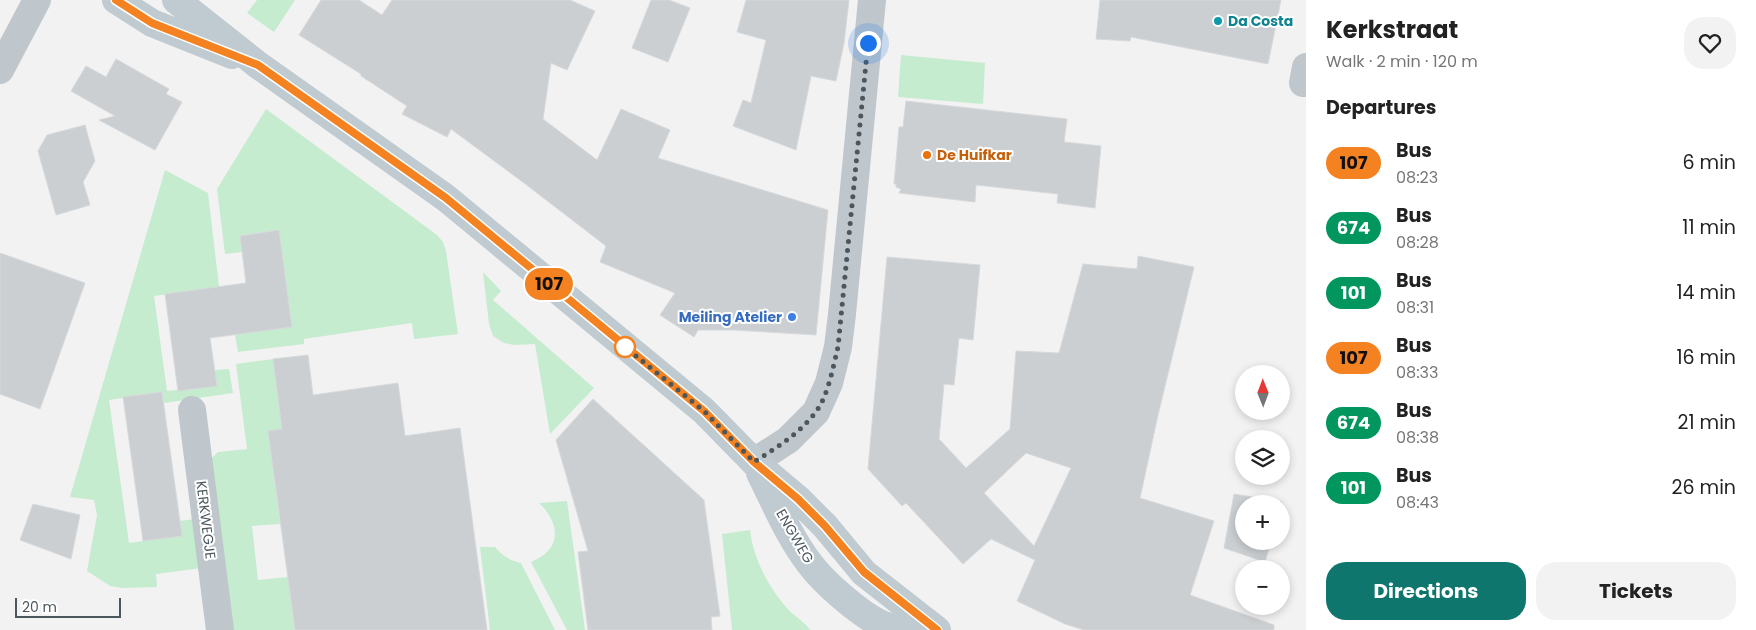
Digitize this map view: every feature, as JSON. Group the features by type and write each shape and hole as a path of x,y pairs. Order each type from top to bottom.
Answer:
{"street":[{"path":"0,70 37,0"},
{"name":"ENGWEG","path":"116,0 152,23 258,65"},
{"name":"ENGWEG","path":"176,0 258,65 446,198 704,411 754,462 798,499 825,526 864,572 937,630"},
{"path":"754,462 788,440 816,412 829,383 838,347 842,314 872,0"},
{"name":"KERKWEGJE","path":"192,410 220,630"},
{"name":"ENGWEG","path":"754,462 810,565 828,584 856,607 880,624 900,630"}],"green space":[{"path":"257,0 295,0 274,32 247,13"},
{"path":"901,55 985,63 983,104 898,97"},
{"path":"266,109 437,235 443,242 446,251 458,334 414,339 412,323 304,339 304,344 238,352 232,319 279,230 240,236 242,252 225,254 217,189"},
{"path":"165,170 208,193 221,303 203,289 154,296 167,391 217,386 215,370 229,369 233,393 164,403 162,392 109,400 129,543 182,536 180,521 195,519 202,568 156,574 157,587 122,588 110,586 87,571 97,515 94,500 70,497"},
{"path":"483,272 501,291 493,300 594,388 550,434 535,344 514,345 504,343 493,336 489,324"},
{"path":"273,359 279,409 293,427 268,431 280,524 252,526 258,580 288,577 295,630 233,630 209,461 218,452 247,449 236,364"},
{"path":"567,501 585,630 567,630 531,562 546,553 551,547 555,534 552,520 539,503"},
{"path":"750,530 758,562 768,582 787,608 810,630 732,630 722,534"},
{"path":"480,547 495,547 506,557 521,563 555,630 490,630"}],"building":[{"path":"321,0 359,0 382,15 392,0 570,0 595,11 567,70 551,63 543,119 597,160 621,109 670,130 658,158 828,210 816,335 698,330 694,337 660,315 675,293 600,262 606,246 524,183 451,129 447,137 402,114 407,106 299,35"},
{"path":"651,0 669,0 690,8 668,62 632,48"},
{"path":"746,0 849,0 844,43 836,81 811,76 796,150 733,126 743,100 751,103 766,40 737,32"},
{"name":"Da Costa","path":"1100,0 1281,0 1268,64 1131,37 1130,41 1096,39"},
{"path":"116,59 169,89 166,94 182,102 155,150 99,120 115,116 71,91 86,66 106,77"},
{"path":"906,101 1067,119 1064,142 1101,146 1095,208 1057,203 1058,194 976,185 975,202 899,193 901,189 894,184 899,127 903,127"},
{"path":"85,125 95,161 83,182 90,205 56,215 38,151 47,135"},
{"path":"279,230 292,327 210,338 217,386 178,391 165,294 246,283 240,236"},
{"path":"0,253 85,283 40,409 0,394"},
{"path":"1138,256 1194,267 1140,498 1214,521 1190,595 1235,611 1235,615 1246,615 1274,625 1274,630 1084,630 1065,624 1017,601 1035,560 991,539 963,564 906,503 902,506 868,469 887,257 980,265 973,340 959,338 954,385 944,384 939,439 966,468 1010,429 1016,351 1059,353 1083,264 1137,269","holes":["1026,453 1071,468 1034,546 984,493"]},
{"path":"308,355 313,395 398,383 405,436 460,428 487,630 295,630 268,431 282,429 273,359"},
{"path":"162,392 182,536 143,541 123,397"},
{"path":"593,399 704,500 720,616 711,617 712,630 588,630 578,552 588,551 556,440"},
{"path":"1234,494 1240,495 1235,495 1235,550 1268,550 1266,560 1259,560 1224,548"},
{"path":"33,504 80,515 71,559 20,540"}],"bus line":[{"name":"107","path":"116,0 152,23 258,65 446,198 704,411 754,462 798,499 825,526 864,572 937,630"}],"place":[{"name":"Da Costa","path":"1218,21"},
{"name":"De Huifkar","path":"927,155"},
{"name":"Meiling Atelier","path":"792,317"}],"route":[{"path":"625,347 620,343 704,411 754,462 788,440 816,412 829,383 838,347 868,43"}]}
